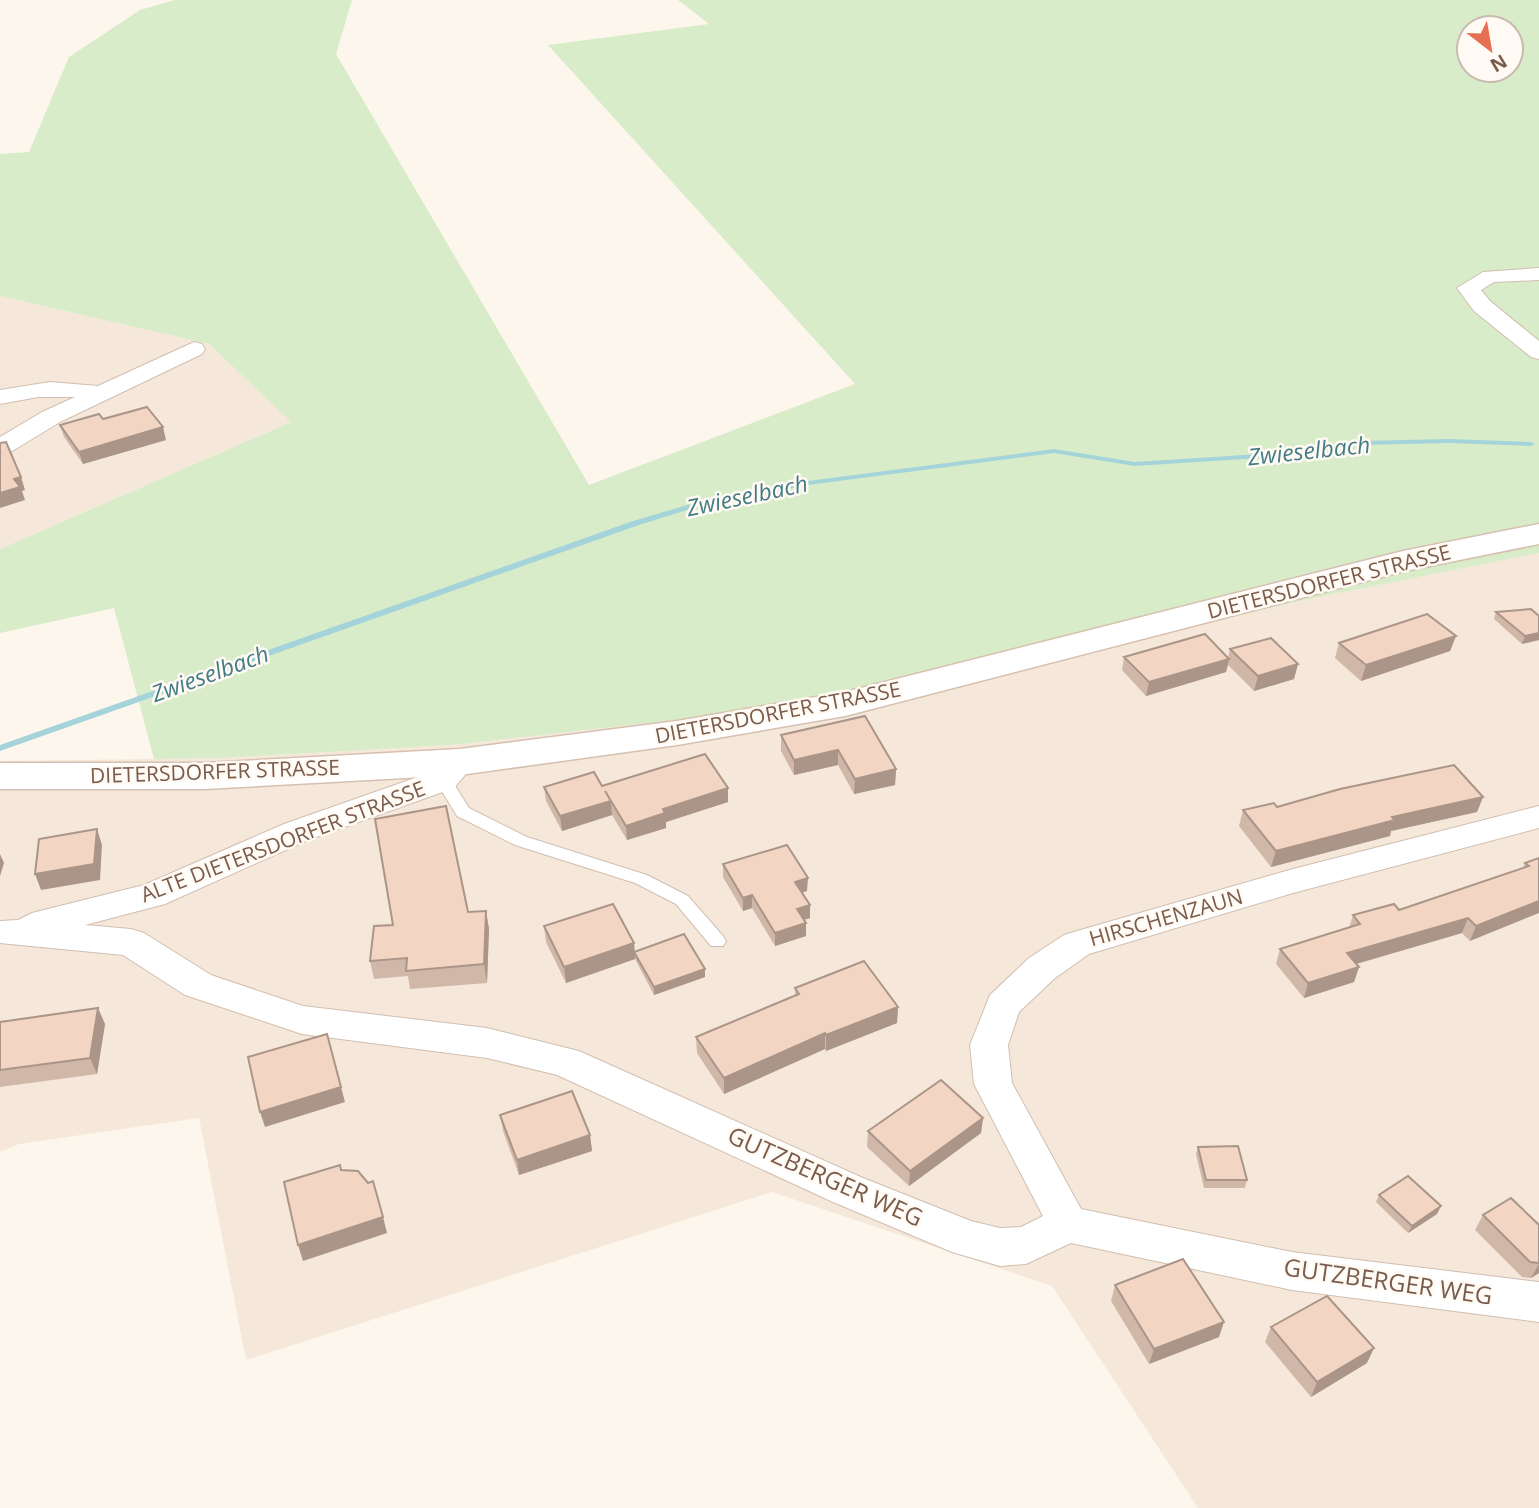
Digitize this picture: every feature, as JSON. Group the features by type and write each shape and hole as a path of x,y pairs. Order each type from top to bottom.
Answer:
{"street":[{"path":"1539,274 1490,276 1468,288 1482,306 1539,352"},
{"path":"0,448 51,417 194,349"},
{"path":"0,397 36,389 69,387 101,393"},
{"name":"DIETERSDORFER STRASSE","path":"0,776 205,776 451,771 845,704 1403,561 1539,534"},
{"name":"ALTE DIETERSDORFER STRASSE","path":"3,933 153,895 296,832 451,771"},
{"name":"HIRSCHENZAUN","path":"1069,1224 993,1084 989,1045 1003,1005 1042,968 1077,944 1293,881 1539,817"},
{"path":"131,942 153,895"},
{"name":"GUTZBERGER WEG","path":"3,933 131,942 198,985 302,1020 487,1043 565,1062 848,1190 967,1239 1000,1247 1026,1245 1069,1224 1292,1271 1539,1302"}],"lane":[{"name":"ALTE DIETERSDORFER STRASSE","path":"451,771 463,812 521,841 640,878 682,900 718,941"}],"shaded area":[{"path":"0,296 209,344 291,422 0,549"},
{"path":"1539,553 1539,1508 1198,1508 1052,1286 772,1192 246,1360 199,1118 19,1144 0,1152 0,761 225,758 452,745 898,695 1304,600"}],"green space":[{"path":"175,0 352,0 336,54 589,485 855,384 548,45 709,24 678,0 1539,0 1539,553 1304,600 898,695 452,745 225,758 154,759 114,608 0,633 0,549 291,422 209,344 0,296 0,154 29,152 69,57 140,10"}],"building":[{"path":"147,407 163,427 79,452 60,425 99,414 103,419"},
{"path":"6,442 21,477 14,479 20,487 0,493 0,443"},
{"path":"1531,609 1539,616 1539,633 1525,636 1496,612"},
{"path":"1427,614 1456,636 1366,665 1339,643"},
{"path":"1205,634 1229,659 1149,682 1124,657"},
{"path":"1271,638 1298,664 1258,676 1230,649"},
{"path":"865,716 896,769 855,779 838,750 794,760 781,735"},
{"path":"705,754 728,788 663,809 665,813 626,826 611,801 560,816 544,787 594,772 602,786"},
{"path":"1454,765 1483,797 1392,817 1395,820 1276,851 1243,810 1274,803 1277,807 1340,789"},
{"path":"446,806 468,912 486,911 484,964 406,971 407,958 370,961 374,926 393,925 375,819"},
{"path":"97,829 94,864 35,874 39,839"},
{"path":"787,845 808,878 795,882 810,905 797,909 806,923 775,933 752,895 743,898 723,864"},
{"path":"1539,858 1539,901 1476,926 1468,918 1347,953 1359,967 1308,983 1280,949 1360,924 1353,915 1394,904 1399,910 1529,866 1525,863"},
{"path":"613,904 634,943 564,967 544,926"},
{"path":"684,934 705,969 654,987 634,952"},
{"path":"864,961 898,1007 826,1035 825,1033 724,1078 696,1037 799,994 795,988"},
{"path":"98,1008 90,1058 0,1070 0,1022"},
{"path":"327,1034 341,1087 260,1112 248,1057"},
{"path":"941,1080 983,1118 910,1171 868,1131"},
{"path":"572,1091 590,1135 517,1160 500,1115"},
{"path":"1238,1146 1247,1180 1206,1180 1198,1147"},
{"path":"340,1165 341,1170 358,1171 368,1183 373,1181 383,1217 298,1245 284,1182"},
{"path":"1408,1176 1441,1206 1412,1226 1379,1195"},
{"path":"1511,1198 1539,1225 1539,1263 1530,1262 1483,1215"},
{"path":"1183,1259 1224,1322 1154,1349 1115,1285"},
{"path":"1327,1296 1374,1348 1317,1382 1271,1327"}],"waterway":[{"name":"Zwieselbach","path":"0,748 636,523 708,501 808,483 1054,451 1135,464 1276,455 1360,443 1449,441 1531,444"}]}
